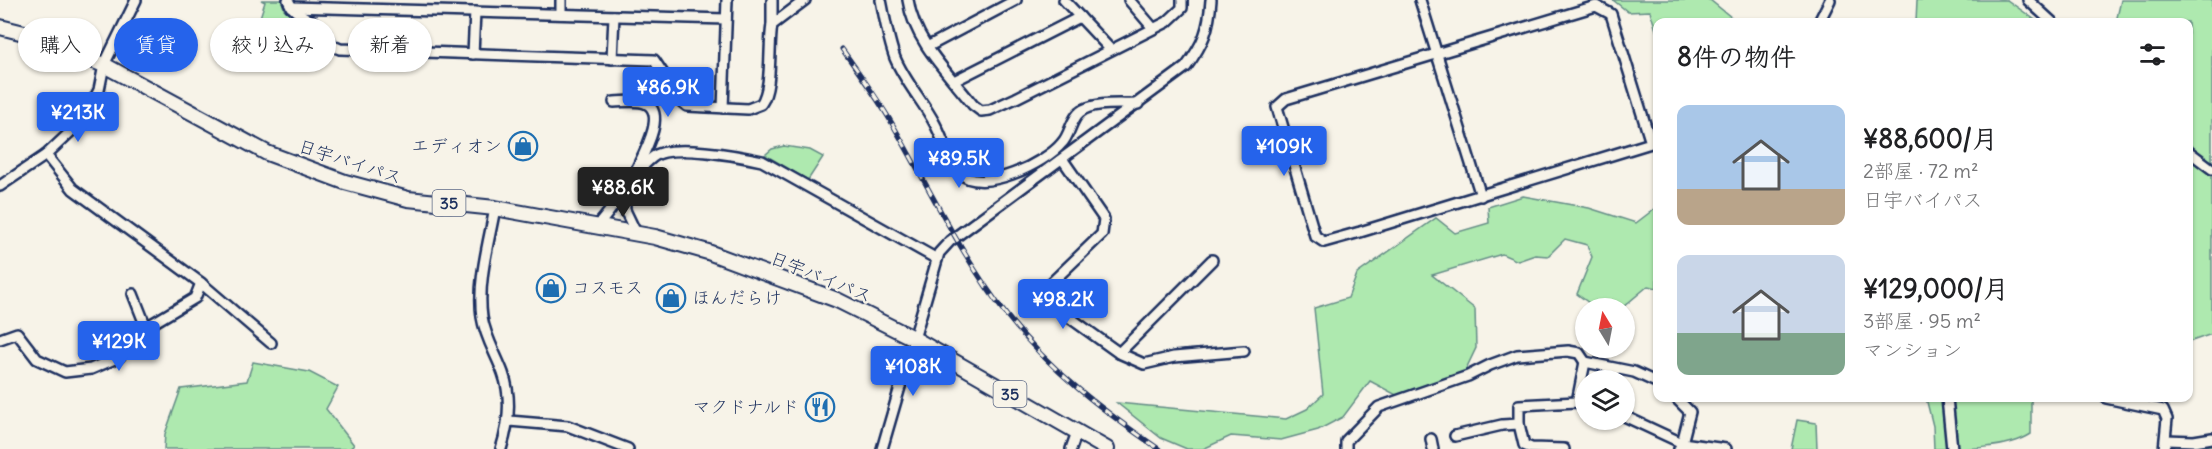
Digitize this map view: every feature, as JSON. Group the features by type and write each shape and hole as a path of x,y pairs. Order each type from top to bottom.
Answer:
{"highway":[{"name":"日宇バイパス","path":"0,27 24,33 104,65 267,153 345,182 408,199 495,208 598,225 708,252 826,296 914,338"},
{"name":"35","path":"914,338 1107,449"}],"street":[{"path":"0,186 46,154 84,119 93,105 104,65 136,0"},
{"path":"433,0 433,11"},
{"path":"561,0 561,14"},
{"path":"723,108 727,0"},
{"path":"290,4 317,24 333,46 340,49 654,60 687,106 748,109 761,104 764,99 772,25 772,0"},
{"path":"772,25 805,0"},
{"path":"881,0 896,57 909,83 932,117 959,171 974,181 989,181 1013,174 1049,154 1061,145 1079,112 1088,108 1138,104"},
{"path":"929,46 1016,0"},
{"path":"1064,0 1110,49"},
{"path":"1129,0 1153,28"},
{"path":"912,1 919,38 929,46 973,105 981,111 990,111 1176,15 1182,8 1182,0"},
{"path":"882,449 908,366 937,259 950,241 1063,160 1186,67 1199,50 1209,29 1211,0"},
{"path":"1420,0 1480,196"},
{"path":"1821,18 1830,0"},
{"path":"2028,0 2048,18"},
{"path":"290,4 433,11 726,19"},
{"path":"1596,6 1611,14 1651,143 1324,242 1315,236 1277,107 1286,99 1437,55 1596,6"},
{"path":"473,54 475,12"},
{"path":"612,59 614,16"},
{"path":"954,81 1080,17"},
{"path":"614,102 640,102 651,107 654,115 651,136 632,179"},
{"path":"598,225 610,212 632,179 654,155 664,151 762,161 937,259"},
{"path":"46,154 73,189 201,284 271,343"},
{"path":"2193,155 2212,170"},
{"path":"1063,160 1104,219 1102,234 1047,287 1048,302 1119,353 1144,364 1174,357 1244,351"},
{"path":"624,190 625,210 636,233"},
{"path":"495,208 481,306 486,333 505,381 509,421 501,449"},
{"path":"1119,353 1212,260"},
{"path":"0,339 17,333 38,359 65,372 91,369 119,357 146,327 195,298 201,284"},
{"path":"133,294 146,327"},
{"path":"1346,449 1346,441 1379,407 1468,376 1517,355 1568,351 1578,353 1585,362 1634,372 1653,381"},
{"path":"1584,370 1585,362"},
{"path":"1680,402 1690,412 1680,446"},
{"path":"1947,402 1952,449"},
{"path":"2125,402 2163,410 2167,419 2165,444 2212,438"},
{"path":"1564,449 1531,448 1524,445 1519,424 1519,405 1575,403"},
{"path":"509,421 568,426 628,449"},
{"path":"1635,422 1680,446 1726,449"},
{"path":"1455,436 1502,425 1519,424"},
{"path":"1071,449 1077,432"}],"green space":[{"path":"261,0 282,0 284,9 294,17 260,18 265,2"},
{"path":"1613,0 1710,0 1732,18 1653,18 1653,20 1650,11 1628,12"},
{"path":"1917,0 2007,0 2032,18 1916,18"},
{"path":"2121,0 2212,0 2212,334 2193,341 2193,18 2117,18"},
{"path":"784,146 810,150 823,157 808,180 765,155 772,149"},
{"path":"1523,196 1589,208 1636,223 1653,210 1653,287 1648,286 1634,298 1582,298 1577,294 1592,257 1587,245 1565,239 1548,256 1535,255 1518,261 1502,254 1432,275 1475,309 1476,348 1465,371 1398,396 1370,381 1343,417 1318,430 1281,440 1231,436 1203,449 1187,449 1161,438 1117,403 1286,419 1307,409 1323,394 1314,308 1348,298 1357,274 1436,218 1455,233 1489,223 1488,207"},
{"path":"253,362 309,372 338,387 326,409 354,445 349,449 164,449 165,434 181,389 247,381"},
{"path":"1927,402 2031,402 2031,434 2010,443 1972,448 1934,449 1933,426"},
{"path":"1797,420 1816,423 1817,449 1791,449"},
{"path":"2212,434 2212,449 2170,449 2185,438"}],"railway":[{"path":"842,49 887,115 961,247 1008,317 1042,355 1079,389 1159,449"}],"place":[{"name":"エディオン","path":"523,146"},
{"name":"コスモス","path":"551,288"},
{"name":"ほんだらけ","path":"671,298"},
{"name":"マクドナルド","path":"820,407"}]}
